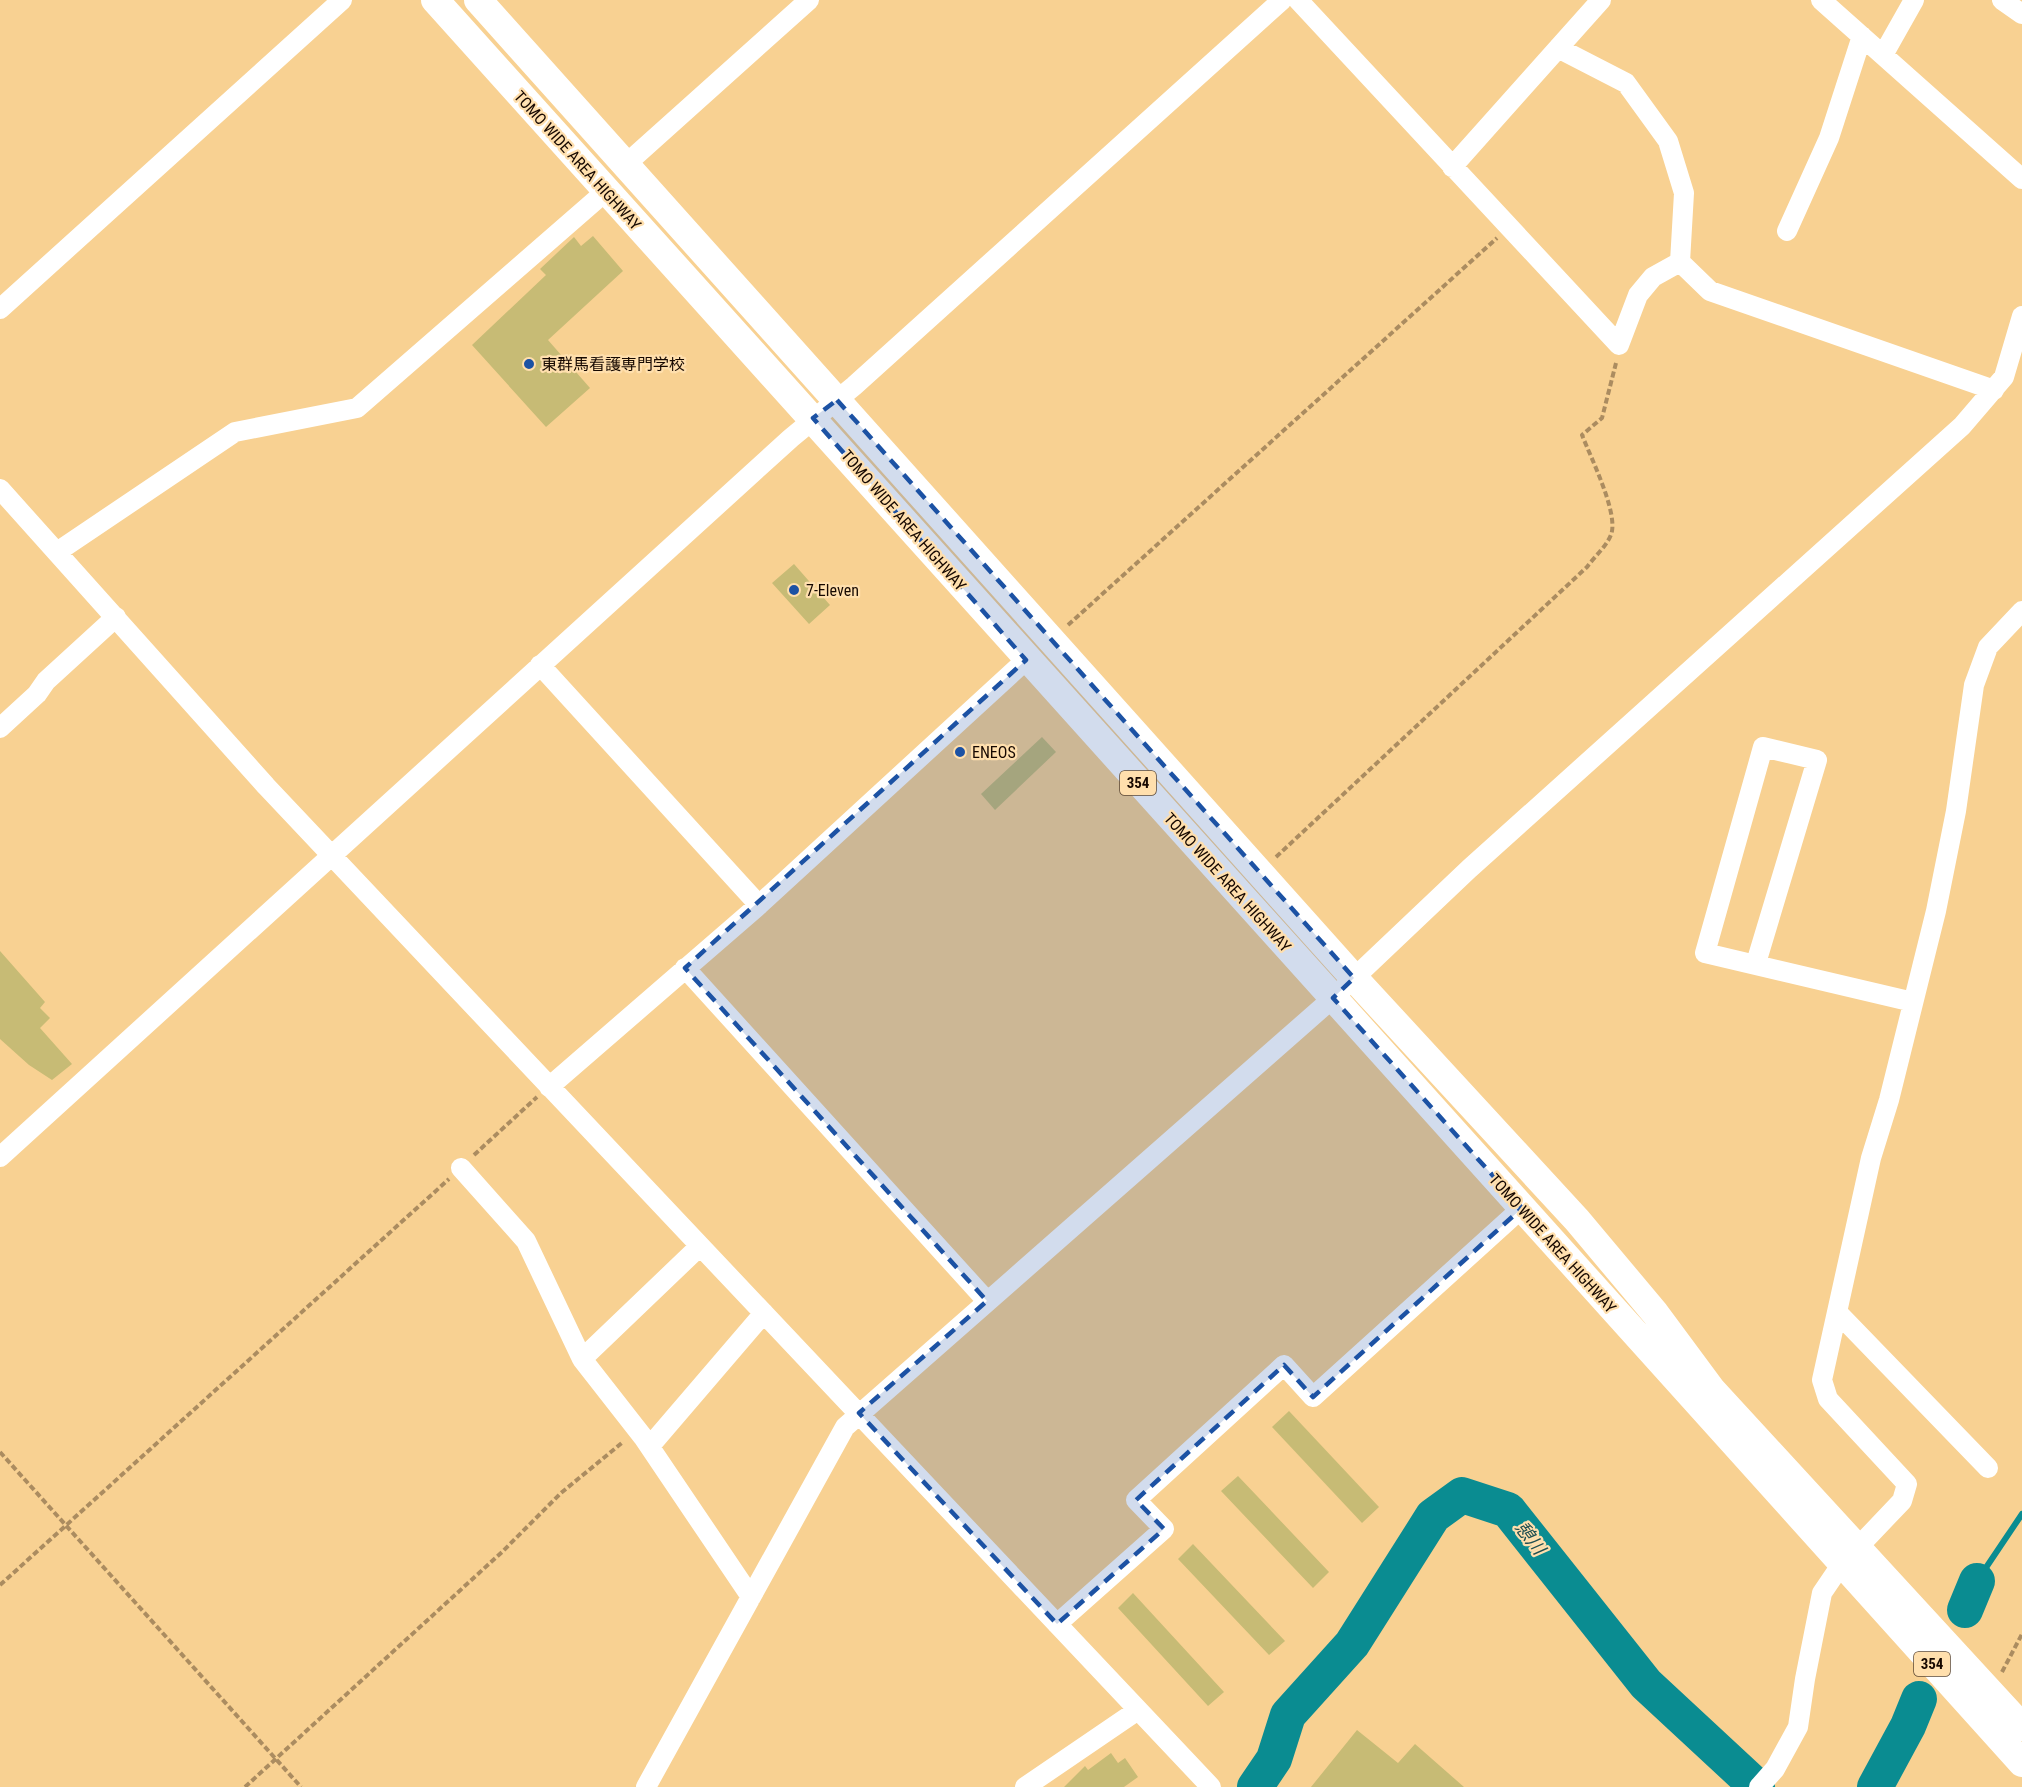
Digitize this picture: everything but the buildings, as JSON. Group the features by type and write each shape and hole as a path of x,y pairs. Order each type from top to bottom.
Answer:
{"highway":[{"name":"TOMO WIDE AREA HIGHWAY","path":"435,0 605,192 813,418 1026,660 1522,1208 1849,1557 1991,1694 2022,1727"},
{"name":"TOMO WIDE AREA HIGHWAY","path":"478,0 1353,978 1577,1220 1655,1313 1712,1390 2022,1763"}],"street":[{"path":"0,309 342,0"},
{"path":"626,165 809,0"},
{"path":"0,1157 540,664 1282,0"},
{"path":"1298,0 1619,345 1638,296 1653,276 1680,262"},
{"path":"1452,167 1601,0"},
{"path":"1821,0 2022,179"},
{"path":"1883,55 1914,0"},
{"path":"2002,0 2022,14"},
{"path":"1787,231 1829,138 1862,36"},
{"path":"1558,48 1626,83 1668,141 1684,193 1680,262 1710,291 1994,390"},
{"path":"57,552 235,432 357,408 605,192"},
{"path":"646,1787 845,1427 1333,998 1469,869 1962,426 2004,377 2022,316"},
{"path":"0,489 332,856 1211,1787"},
{"path":"1760,1787 1775,1769 1798,1727 1822,1593 1849,1557 1902,1501 1907,1484 1828,1399 1822,1380 1871,1158 1889,1100 1936,911 1954,822 1974,685 1988,647 2022,611"},
{"path":"0,728 37,694 46,681 116,618"},
{"path":"549,1087 759,905 1026,660"},
{"path":"540,664 759,905"},
{"path":"1756,963 1816,760 1763,747 1705,953 1756,963 1912,1002"},
{"path":"686,968 987,1301"},
{"path":"461,1167 526,1241 582,1359 650,1446 751,1597"},
{"path":"1057,1624 1164,1529 1136,1500 1284,1365 1312,1397 1522,1208"},
{"path":"582,1359 700,1246"},
{"path":"1837,1312 1988,1468"},
{"path":"650,1446 764,1313"},
{"path":"1025,1787 1138,1710"}],"path":[{"path":"1052,640 1508,228"},
{"path":"1260,873 1587,567 1605,543 1612,532 1609,510 1582,435 1602,418 1619,345"},
{"path":"0,1585 549,1087"},
{"path":"245,1787 502,1552 561,1493 638,1430"},
{"path":"0,1452 301,1787"},
{"path":"1991,1694 2022,1634"}],"highlighted area":[{"path":"837,400 1354,978 1333,998 1522,1208 1313,1397 1284,1365 1136,1500 1164,1529 1057,1624 859,1413 987,1301 685,968 1026,660 813,418"}],"waterway":[{"name":"憩川","path":"1255,1787 1274,1759 1288,1715 1352,1644 1433,1516 1462,1495 1508,1510 1646,1684 1757,1787"},
{"name":"憩川","path":"1977,1581 2022,1514"},
{"name":"憩川","path":"1965,1610 1977,1581"},
{"name":"憩川","path":"1875,1787 1908,1726 1919,1699"}],"place":[{"name":"東群馬看護専門学校","path":"529,364"},
{"name":"7-Eleven","path":"794,590"},
{"name":"ENEOS","path":"960,752"}]}
